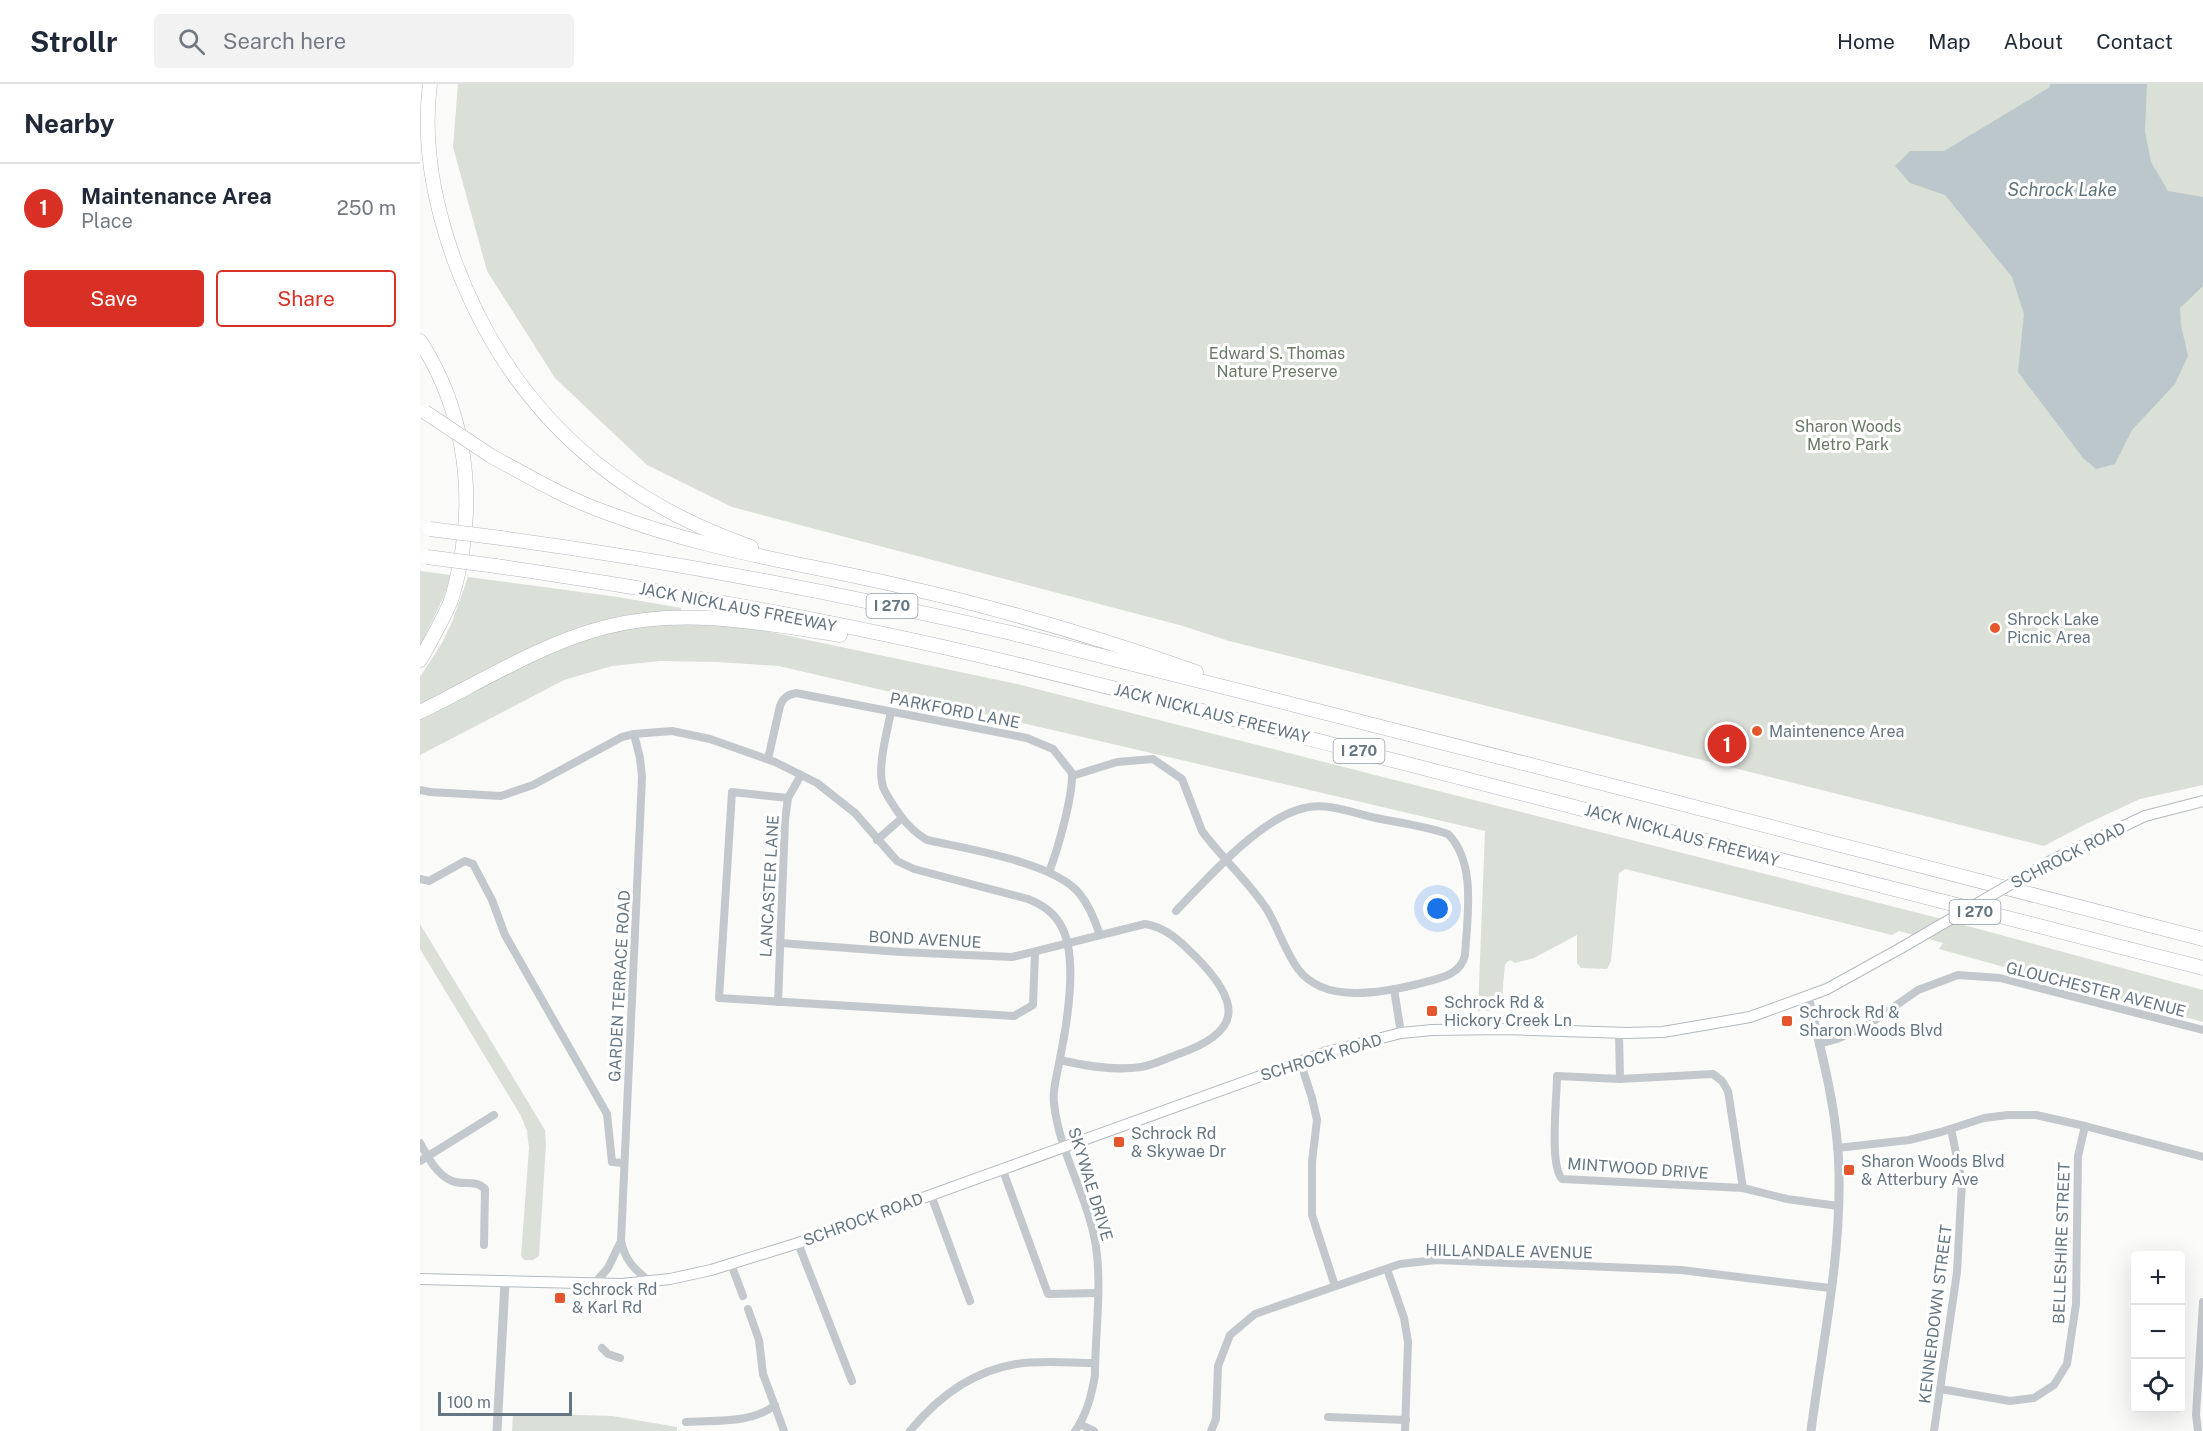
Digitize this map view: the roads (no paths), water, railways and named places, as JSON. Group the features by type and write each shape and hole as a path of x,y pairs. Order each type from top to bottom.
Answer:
{"highway":[{"path":"430,84 428,150 435,198 464,285 487,333 516,380 555,426 604,470 632,490 669,513 705,530 816,568"},
{"path":"420,341 447,394 459,431 467,492 464,538 458,576 450,601 420,660"},
{"path":"423,410 491,456 561,493 604,512 677,537 971,603 1170,663 1277,702"},
{"name":"JACK NICKLAUS FREEWAY","path":"425,528 687,565 896,607 1018,635 2203,939"},
{"name":"JACK NICKLAUS FREEWAY","path":"423,557 604,582 774,612 970,654 1145,696 1873,886 2203,968"},
{"path":"420,712 572,638 605,627 650,619 698,617 771,623 970,654"}],"main road":[{"name":"SCHROCK ROAD","path":"420,1279 594,1284 670,1279 731,1264 798,1243 1327,1052 1401,1033 1504,1029 1619,1033 1663,1032 1750,1017 1808,998 1837,984 2054,859 2145,816 2203,801"}],"street":[{"name":"PARKFORD LANE","path":"768,759 780,706 788,694 796,693 1028,738 1053,749 1071,769 1072,776"},
{"path":"891,712 882,762 883,786 902,818 917,834 927,840 1036,866 1049,872 1078,892 1094,918 1100,935"},
{"path":"420,790 501,796 533,784 622,737 672,731 710,739 768,759 817,783 855,813 897,861 914,869 1037,903 1046,908 1060,923 1068,943 1145,924 1158,926 1173,935 1223,988 1229,1006 1226,1024 1214,1039 1196,1048 1142,1067 1095,1068 1060,1060"},
{"name":"GARDEN TERRACE ROAD","path":"634,734 642,777 621,1241 624,1254 632,1268 649,1281"},
{"path":"1049,872 1056,854 1072,776 1117,762 1153,759 1182,779 1202,831 1227,859 1250,884 1271,917 1298,969 1311,983 1329,990 1365,993 1416,984 1445,976 1459,969 1465,955 1469,880 1454,840 1448,834 1335,807 1305,807 1277,818 1227,859 1176,910"},
{"name":"LANCASTER LANE","path":"778,1002 785,820 788,798 801,775"},
{"path":"788,798 732,792 719,999 1014,1016 1033,1005 1035,952"},
{"path":"877,840 902,818"},
{"path":"420,879 429,881 465,861 473,864 492,900 505,935 607,1114 612,1162 624,1163"},
{"name":"BOND AVENUE","path":"780,943 989,957 1012,957 1068,943"},
{"name":"SKYWAE DRIVE","path":"1068,943 1070,960 1067,1023 1053,1098 1065,1145 1086,1205 1096,1247 1097,1293 1093,1389 1077,1427"},
{"name":"GLOUCHESTER AVENUE","path":"1819,1044 1837,1039 1868,1025 1918,990 1958,975 2000,978 2203,1030"},
{"path":"1394,988 1401,1033"},
{"path":"1808,998 1819,1044 1837,1148 1838,1206 1836,1252 1811,1431"},
{"path":"1619,1033 1620,1079 1713,1074 1722,1081 1728,1091 1743,1188 1787,1199 1838,1206"},
{"path":"1300,1062 1317,1120 1312,1162 1312,1215 1335,1286"},
{"name":"MINTWOOD DRIVE","path":"1620,1079 1557,1076 1555,1158 1556,1169 1562,1179 1743,1188"},
{"path":"424,1158 494,1115"},
{"path":"1837,1148 1909,1140 1984,1118 2036,1115 2203,1157"},
{"name":"BELLESHIRE STREET","path":"1941,1389 2010,1401 2034,1398 2054,1385 2067,1364 2076,1304 2078,1222 2075,1198 2078,1156 2085,1126"},
{"name":"KENNERDOWN STREET","path":"1934,1431 1957,1272 1962,1182 1951,1129"},
{"path":"420,1143 424,1158 452,1182 477,1184 485,1189 484,1245"},
{"path":"1002,1168 1048,1294 1097,1293"},
{"path":"931,1195 970,1300"},
{"name":"GARDEN TERRACE ROAD","path":"594,1284 609,1267 621,1241"},
{"path":"798,1243 852,1381"},
{"name":"HILLANDALE AVENUE","path":"1211,1431 1216,1419 1218,1366 1230,1335 1255,1314 1400,1264 1436,1260 1681,1270 1830,1288"},
{"path":"731,1264 744,1296"},
{"path":"1387,1269 1404,1318 1408,1342 1405,1431"},
{"path":"497,1431 505,1282"},
{"path":"2198,1431 2196,1415 2203,1302"},
{"path":"748,1309 759,1340 763,1374 784,1431"},
{"path":"602,1348 608,1354 620,1358"},
{"path":"910,1431 924,1413 941,1398 971,1379 994,1369 1028,1363 1095,1363"},
{"path":"686,1422 755,1416 775,1405"},
{"path":"1328,1417 1406,1420"},
{"path":"1077,1427 1094,1431"}],"water":[{"name":"Schrock Lake","path":"2050,84 2147,84 2145,131 2151,162 2168,191 2203,197 2203,286 2180,308 2181,325 2188,356 2175,384 2132,430 2115,464 2096,469 2083,458 2018,372 2024,314 2012,277 1945,195 1910,183 1895,166 1910,151 1944,151 2050,87"}],"place":[{"name":"Shrock Lake Picnic Area","path":"1995,628"},
{"name":"Maintenence Area","path":"1757,731"},
{"name":"Maintenance Area","path":"1727,744"},
{"name":"Schrock Rd & Hickory Creek Ln","path":"1432,1011"},
{"name":"Schrock Rd & Sharon Woods Blvd","path":"1787,1021"},
{"name":"Schrock Rd & Skywae Dr","path":"1119,1142"},
{"name":"Sharon Woods Blvd & Atterbury Ave","path":"1849,1170"},
{"name":"Schrock Rd & Karl Rd","path":"560,1298"}],"park label":[{"name":"Edward S. Thomas Nature Preserve","path":"1277,362"},
{"name":"Sharon Woods Metro Park","path":"1848,435"}]}
